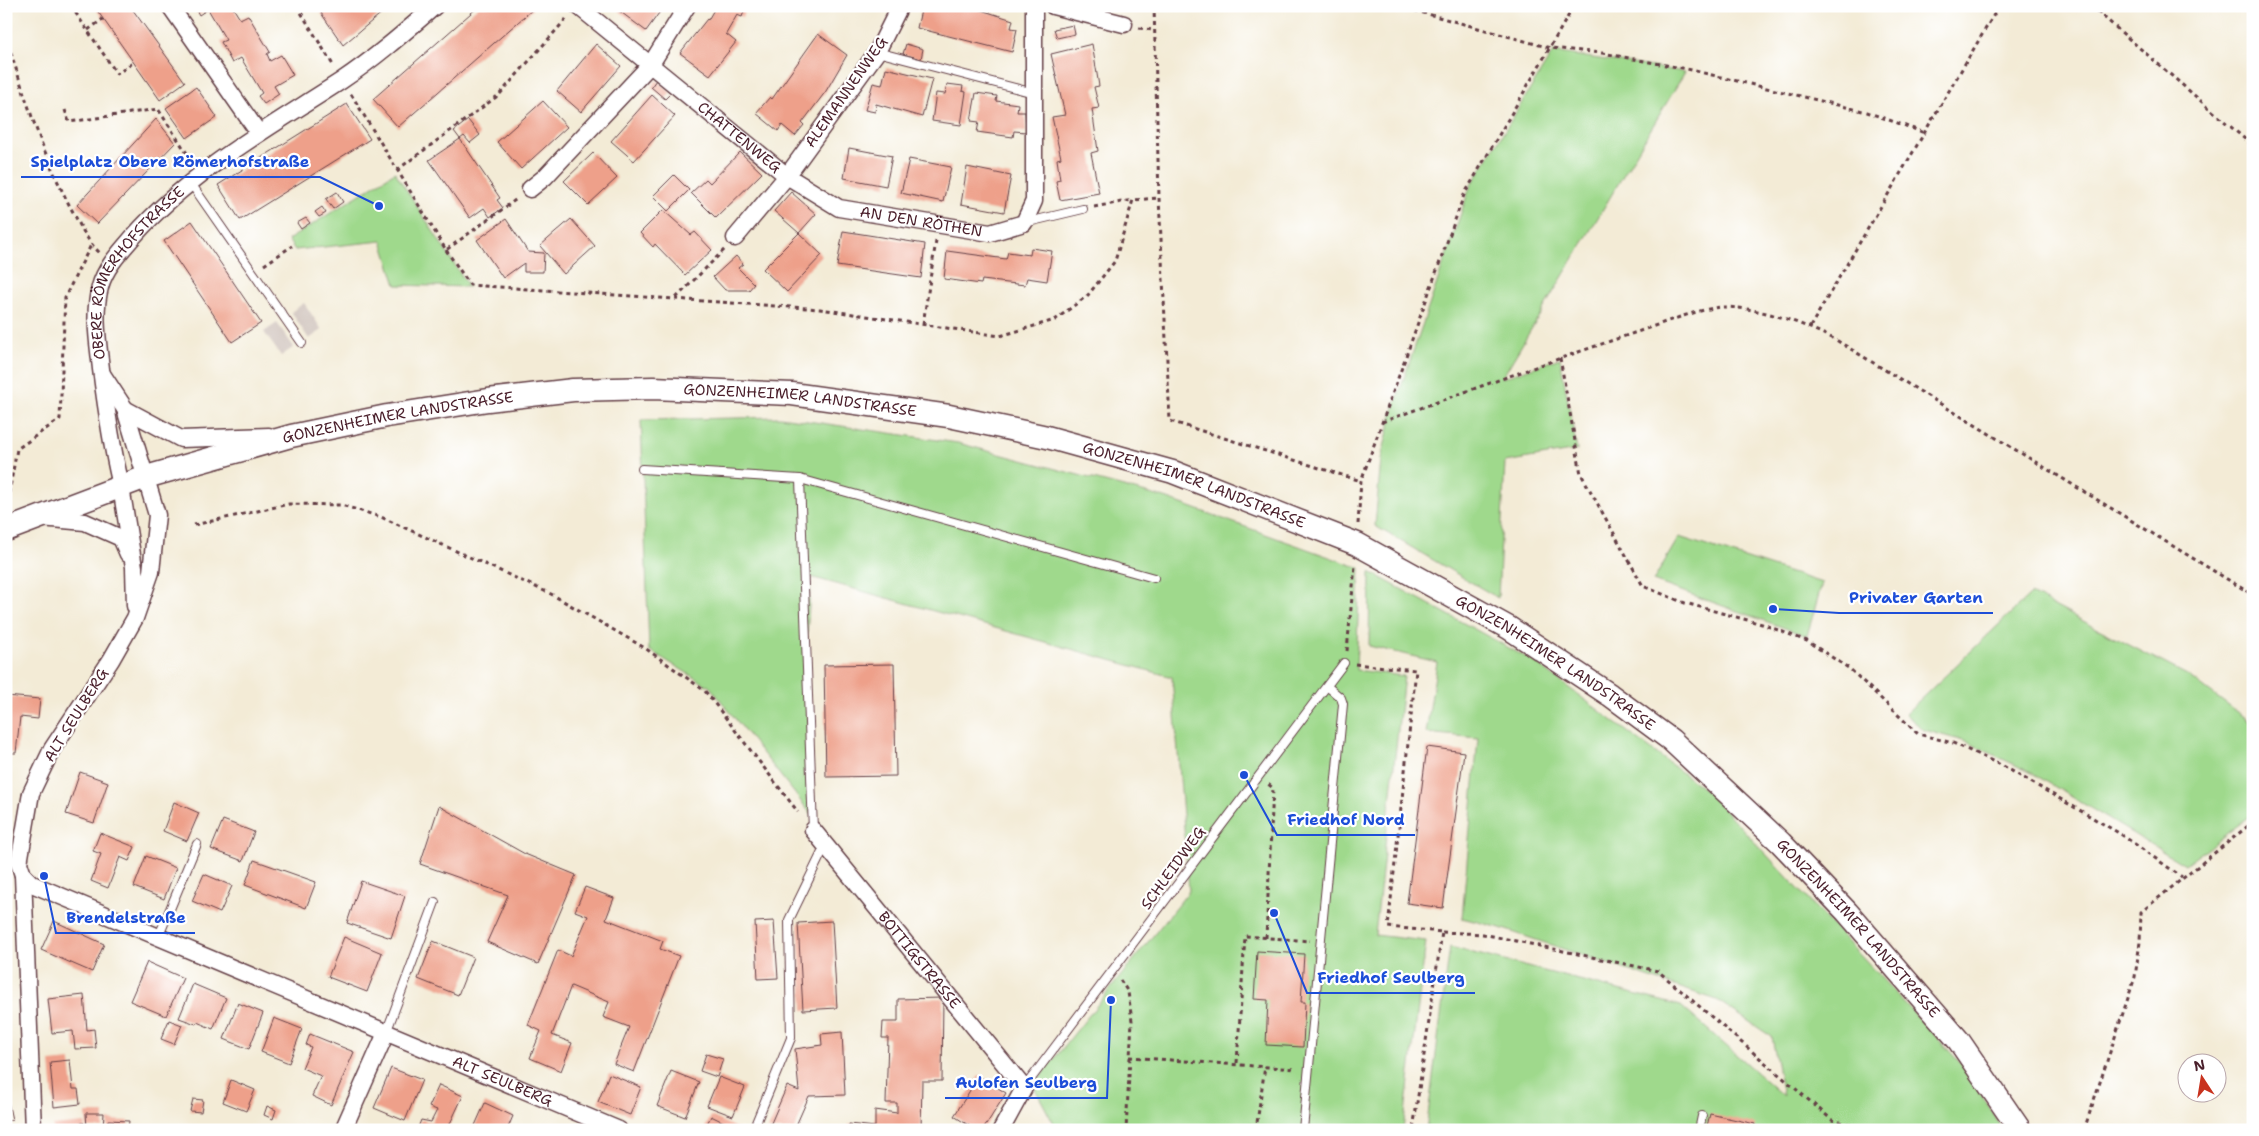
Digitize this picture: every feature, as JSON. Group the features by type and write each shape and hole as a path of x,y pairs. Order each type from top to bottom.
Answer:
{"street":[{"path":"170,6 258,132"},
{"name":"OBERE RÖMERHOFSTRASSE","path":"121,484 110,441 95,315 100,286 111,264 150,218 195,178 258,132 342,80 392,43 435,6"},
{"path":"530,189 546,177 651,64 687,6"},
{"name":"ALEMANNENWEG","path":"787,176 877,52 900,6"},
{"path":"1024,223 1034,201 1034,6"},
{"path":"1053,6 1124,24"},
{"name":"CHATTENWEG","path":"574,10 651,64 787,176 735,238"},
{"name":"AN DEN RÖTHEN","path":"787,176 839,208 990,233 1024,223"},
{"name":"OBERE RÖMERHOFSTRASSE","path":"102,374 125,409 146,477"},
{"name":"GONZENHEIMER LANDSTRASSE","path":"6,530 121,484 291,436 387,416 469,403 573,390 653,388 792,394 949,416 1046,437 1173,472 1357,544 1509,628 1610,695 1671,740 1781,843 1847,912 1959,1040 2020,1130"},
{"name":"OBERE RÖMERHOFSTRASSE","path":"125,409 181,438 291,436"},
{"name":"ALT SEULBERG","path":"146,477 157,515 151,572 135,618 111,660 52,748 31,792 19,863 23,875 32,884 613,1129"},
{"path":"121,484 134,567 135,618"},
{"path":"36,518 85,522 121,538 134,567"},
{"name":"BOTTIGSTRASSE","path":"812,830 1024,1088"},
{"path":"23,875 33,1130"},
{"path":"343,1130 386,1033"},
{"path":"1001,1130 1024,1088"}],"lane":[{"path":"877,52 1034,93"},
{"path":"195,178 253,272 302,342"},
{"path":"1024,223 1083,209"},
{"path":"642,469 800,479 1154,578"},
{"path":"800,479 812,830"},
{"name":"SCHLEIDWEG","path":"1024,1088 1113,973 1257,777 1328,687 1344,663"},
{"path":"1303,1130 1343,704 1341,698 1328,687"},
{"path":"158,938 198,844"},
{"path":"753,1130 791,1038 789,920 825,846"},
{"path":"386,1033 435,902"},
{"path":"1698,1130 1702,1116"}],"path":[{"path":"6,10 11,6"},
{"path":"71,6 117,74 134,62"},
{"path":"297,6 470,286 676,298 820,309 1000,336 1055,320 1088,295 1115,262 1133,200"},
{"path":"1154,6 1159,198 1170,421 1361,481"},
{"path":"1399,6 1550,48 1602,53 1687,69 1867,112 1925,133"},
{"path":"1574,6 1464,195 1361,481 1348,648 1344,663 1416,670 1388,927 1482,934 1658,971 1832,1120 1872,1130"},
{"path":"1810,327 1999,6"},
{"path":"2091,6 2253,146"},
{"path":"397,170 499,95 574,10"},
{"path":"88,30 103,19"},
{"path":"6,37 44,150 66,199 91,245 100,252"},
{"path":"66,110 69,122 158,109 195,178"},
{"path":"446,250 530,189"},
{"path":"1083,209 1133,200 1159,198"},
{"path":"923,324 939,226"},
{"path":"676,298 735,238"},
{"path":"6,510 17,448 60,419 66,297 91,245"},
{"path":"253,272 292,246"},
{"path":"1382,422 1560,358 1688,315 1723,307 1764,313 1810,327 1845,345 2253,595"},
{"path":"1560,358 1581,474 1643,586 1685,603 1762,624 1807,641 1850,669 1918,734 1953,744 2003,766 2118,833 2182,877"},
{"path":"194,525 289,504 341,505 381,517 551,594 645,648 705,691 812,830"},
{"path":"1257,777 1272,788 1266,938"},
{"path":"2084,1130 2136,977 2141,912 2182,877 2253,822"},
{"path":"1414,1130 1442,932"},
{"path":"1237,1063 1245,936 1320,941"},
{"path":"1113,973 1119,977 1128,992 1132,1021 1126,1130"},
{"path":"1129,1057 1237,1063 1308,1070"},
{"path":"1256,1130 1265,1066"}],"shaded area":[{"path":"304,303 322,330 309,339 291,312"},
{"path":"277,323 294,347 281,356 264,332"}],"green space":[{"path":"1553,52 1685,72 1502,378 1560,358 1577,450 1505,462 1498,598 1375,526 1381,459 1394,407 1470,187"},
{"path":"395,172 469,287 396,285 382,241 295,250 288,240"},
{"path":"780,417 958,443 1165,498 1360,568 1356,670 1404,676 1375,935 1426,941 1403,1130 1057,1130 1033,1085 1189,891 1172,677 811,577 806,649 811,814 710,687 649,650 641,420"},
{"path":"1679,537 1822,583 1807,636 1653,581"},
{"path":"1370,572 1533,661 1708,792 1967,1070 2003,1130 1426,1130 1450,947 1681,1006 1783,1096 1772,1037 1717,1000 1497,927 1462,918 1478,738 1426,733 1437,662 1369,646"},
{"path":"2031,594 2187,675 2253,724 2253,814 2185,865 2032,773 1967,742 1924,730 1905,714"}],"building":[{"path":"94,6 130,6 185,82 160,100"},
{"path":"194,6 232,6 240,19 248,15 270,52 267,54 270,61 281,55 293,75 274,86 279,94 264,104 258,96 262,93 241,58 232,63 221,42 226,40 208,9 199,15"},
{"path":"330,6 390,6 343,45 321,13"},
{"path":"479,6 530,6 533,9 398,127 373,99"},
{"path":"621,6 664,6 646,31 618,10"},
{"path":"716,6 746,6 742,17 737,15 726,34 736,42 710,75 680,53 708,20"},
{"path":"922,6 968,6 1013,20 1011,28 1017,29 1012,52 917,28"},
{"path":"1073,25 1075,34 1057,38 1054,29"},
{"path":"818,34 847,55 826,91 802,123 804,125 795,136 782,125 778,131 756,113 770,97 772,99"},
{"path":"596,44 621,66 581,112 557,91"},
{"path":"906,44 923,49 921,59 903,54"},
{"path":"1092,44 1099,86 1094,87 1099,108 1092,109 1098,151 1091,153 1099,193 1060,200 1056,181 1060,180 1057,159 1061,158 1052,117 1065,115 1051,54"},
{"path":"886,68 932,79 922,117 876,104 875,112 865,110 873,83 882,85"},
{"path":"656,80 671,93 665,99 651,87"},
{"path":"947,84 963,86 962,91 966,92 961,125 932,121 936,93 945,94"},
{"path":"196,87 217,117 187,138 166,108"},
{"path":"976,93 997,96 996,101 1018,104 1017,112 1025,112 1026,132 1014,131 1013,137 977,132 979,122 971,121"},
{"path":"652,95 675,116 634,161 611,141"},
{"path":"543,101 567,127 521,169 497,142"},
{"path":"347,104 370,139 240,220 218,185"},
{"path":"156,119 175,143 97,224 77,205"},
{"path":"468,120 480,135 470,143 464,136 460,139 454,131"},
{"path":"460,139 500,198 497,200 503,208 490,217 484,208 470,218 429,160"},
{"path":"849,148 892,156 886,186 844,178"},
{"path":"740,152 762,173 716,218 691,193 706,179 710,183"},
{"path":"593,153 617,178 588,205 564,181"},
{"path":"909,159 951,167 943,202 901,193"},
{"path":"967,167 1011,176 1004,212 961,204"},
{"path":"674,175 689,190 668,211 653,196"},
{"path":"337,192 343,202 333,209 326,199"},
{"path":"791,192 816,214 799,233 774,211"},
{"path":"322,207 326,213 319,217 315,212"},
{"path":"663,210 691,235 695,232 712,250 685,275 655,244 653,247 640,233"},
{"path":"306,218 310,223 301,229 297,223"},
{"path":"506,219 528,252 544,253 543,272 524,272 524,263 503,278 477,240"},
{"path":"571,219 595,246 564,274 540,246"},
{"path":"192,221 261,323 232,342 164,241"},
{"path":"843,231 925,244 921,278 837,266"},
{"path":"799,233 822,255 787,292 763,269"},
{"path":"1031,248 1052,251 1047,281 1027,278 1025,285 982,280 981,284 944,279 947,251 1006,259 1008,252 1030,255"},
{"path":"736,256 743,264 738,268 754,284 749,290 725,290 713,277"},
{"path":"894,664 896,776 826,777 824,665"},
{"path":"6,696 40,699 38,719 20,717 16,753 6,753"},
{"path":"1427,747 1464,752 1443,908 1407,903"},
{"path":"80,772 108,782 94,823 66,814"},
{"path":"174,802 199,813 187,841 163,831"},
{"path":"439,806 525,854 576,875 538,964 487,942 508,895 420,864"},
{"path":"223,820 254,832 243,861 211,849"},
{"path":"100,833 135,847 129,861 120,857 108,888 91,881 101,854 93,851"},
{"path":"146,856 176,868 164,899 134,887"},
{"path":"254,860 316,882 306,908 245,885"},
{"path":"204,874 232,886 220,913 192,901"},
{"path":"361,881 405,896 391,938 347,923"},
{"path":"585,887 614,898 606,919 663,941 660,949 679,956 634,1072 614,1064 629,1027 603,1017 609,1002 571,986 552,1035 572,1043 561,1071 530,1058 541,1031 528,1025 558,950 571,956 588,916 575,911"},
{"path":"54,921 104,944 92,972 41,950"},
{"path":"774,921 778,978 758,979 755,922"},
{"path":"832,921 837,1008 803,1010 798,923"},
{"path":"344,937 382,953 367,992 328,977"},
{"path":"433,941 473,957 458,995 418,979"},
{"path":"1257,951 1304,954 1301,1002 1305,1002 1303,1047 1266,1045 1268,1000 1254,999"},
{"path":"147,962 183,978 166,1016 130,1001"},
{"path":"193,984 226,998 213,1029 197,1022 196,1024 179,1018"},
{"path":"84,995 87,1030 94,1029 96,1048 75,1049 73,1031 52,1033 48,999"},
{"path":"943,998 942,1081 922,1081 921,1130 849,1130 849,1124 875,1127 875,1110 897,1113 897,1103 886,1103 888,1038 882,1038 883,1022 898,1022 898,999"},
{"path":"238,1003 263,1013 249,1049 224,1039"},
{"path":"274,1018 302,1029 289,1063 261,1052"},
{"path":"169,1020 182,1025 174,1044 161,1039"},
{"path":"842,1032 845,1095 809,1096 794,1130 768,1130 787,1086 799,1091 795,1049 822,1045 821,1034"},
{"path":"310,1034 354,1052 331,1105 312,1096 321,1076 302,1068 311,1047 306,1045"},
{"path":"706,1054 723,1059 717,1077 700,1071"},
{"path":"70,1060 73,1089 78,1089 80,1104 54,1107 50,1062"},
{"path":"391,1068 422,1080 405,1121 374,1108"},
{"path":"671,1071 699,1082 685,1117 657,1106"},
{"path":"609,1074 641,1087 630,1115 598,1102"},
{"path":"979,1076 1006,1093 983,1130 976,1130 954,1116"},
{"path":"719,1077 745,1087 733,1116 707,1106"},
{"path":"231,1080 255,1090 246,1111 223,1102"},
{"path":"439,1085 463,1096 447,1130 417,1130 421,1120 431,1122 437,1110 429,1107"},
{"path":"6,1092 12,1120 6,1121"},
{"path":"193,1099 203,1100 201,1112 190,1111"},
{"path":"485,1103 513,1116 507,1130 473,1130"},
{"path":"267,1106 276,1110 273,1119 264,1115"},
{"path":"86,1113 104,1113 103,1128 87,1128"},
{"path":"1710,1114 1755,1124 1754,1130 1706,1130"},
{"path":"711,1116 740,1130 704,1130"},
{"path":"108,1120 129,1121 128,1130 107,1130"},
{"path":"84,1123 85,1130 53,1130 53,1126"}],"place":[{"name":"Spielplatz Obere Römerhofstraße","path":"379,206"},
{"name":"Privater Garten","path":"1773,609"},
{"name":"Friedhof Nord","path":"1244,775"},
{"name":"Brendelstraße","path":"44,876"},
{"name":"Friedhof Seulberg","path":"1274,913"},
{"name":"Aulofen Seulberg","path":"1111,1000"}]}
